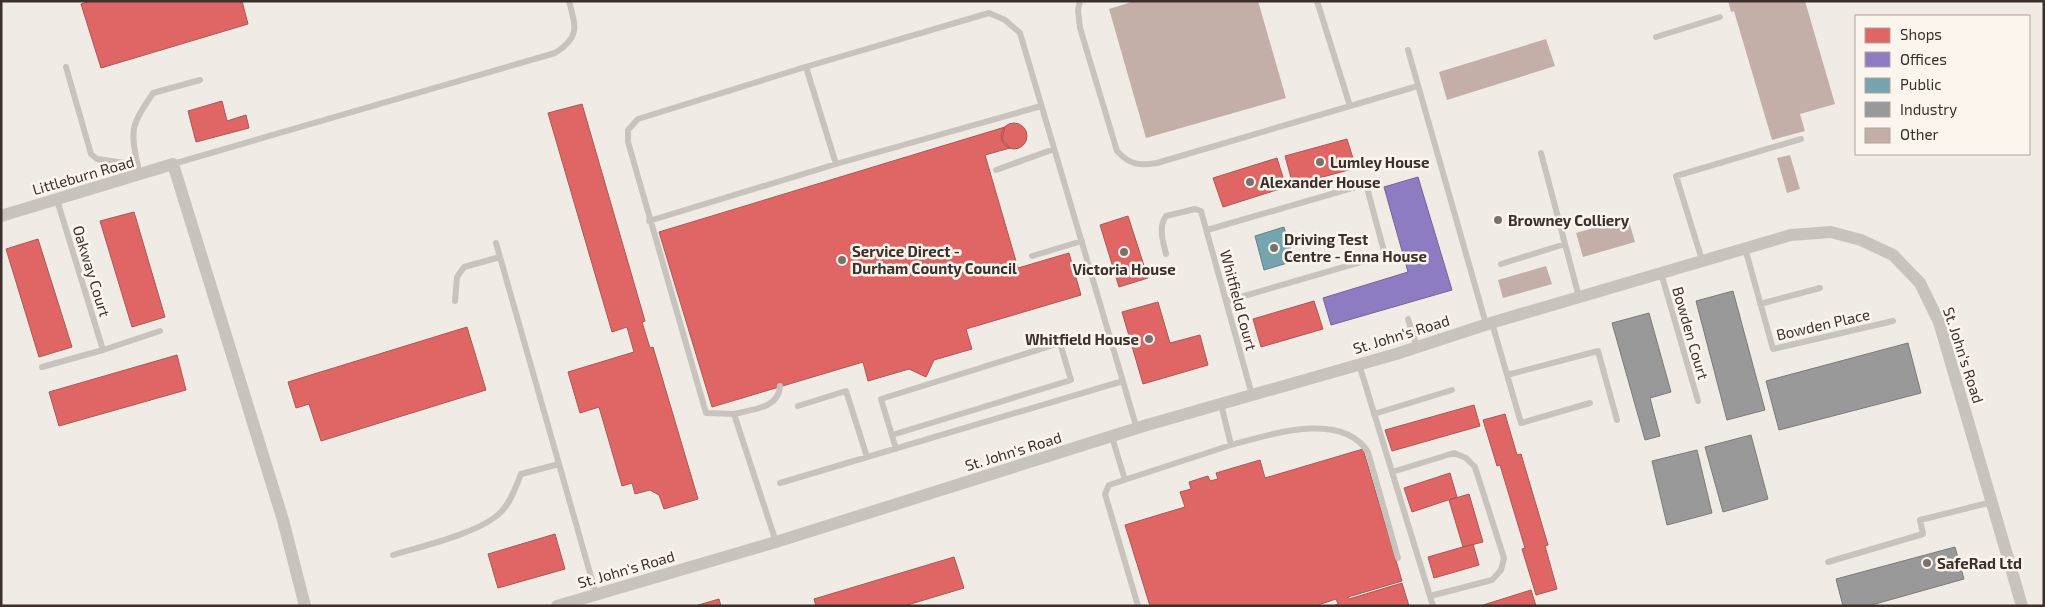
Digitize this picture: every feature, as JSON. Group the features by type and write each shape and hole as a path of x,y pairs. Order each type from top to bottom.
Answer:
{"street":[{"name":"Littleburn Road","path":"1,216 57,200 139,170 173,164"},
{"path":"173,164 282,520 305,606"},
{"name":"St. John's Road","path":"557,606 776,542 1138,429 1417,347 1489,323 1660,272 1791,235 1831,232 1861,240 1893,255 1920,283 1939,322 2022,606"}],"lane":[{"path":"173,164 555,53 569,44 575,32 569,1"},
{"path":"1080,1 1078,10 1080,28 1117,151 1127,161 1139,166 1157,163 1418,86"},
{"path":"1317,1 1350,106"},
{"path":"780,386 780,395 774,403 734,414 706,413 628,142 628,130 638,119 990,13 1005,20 1020,33 1138,429"},
{"path":"1656,37 1720,17"},
{"path":"1408,50 1489,323 1521,423 1590,403"},
{"path":"66,67 91,154 97,159 139,170 133,140 133,125 153,93 200,80"},
{"path":"806,67 836,164"},
{"path":"650,221 836,164 1041,106"},
{"path":"1702,260 1676,176 1801,139"},
{"path":"996,170 1054,149"},
{"path":"1541,153 1579,296"},
{"path":"1207,230 1366,184 1385,255 1227,302"},
{"name":"Oakway Court","path":"57,200 103,350"},
{"name":"Whitfield Court","path":"1166,254 1161,236 1162,222 1166,216 1187,210 1201,211 1252,395"},
{"path":"1032,256 1082,241"},
{"path":"496,243 596,594"},
{"path":"1501,264 1565,244"},
{"name":"Bowden Place","path":"1745,248 1773,349 1893,321"},
{"path":"455,301 457,277 464,267 500,257"},
{"name":"Bowden Court","path":"1660,272 1698,401"},
{"path":"1760,304 1820,288"},
{"path":"1408,319 1417,347"},
{"path":"42,366 103,350 160,331"},
{"path":"892,435 1071,380 1060,343 881,399 896,449"},
{"path":"1507,375 1598,352 1617,420"},
{"path":"1359,364 1433,606"},
{"path":"780,483 1123,381"},
{"path":"1374,414 1452,390"},
{"path":"798,406 846,391 867,457"},
{"path":"1221,404 1231,446"},
{"path":"734,414 776,542"},
{"path":"1138,606 1105,494 1110,485 1231,446 1310,428 1327,428 1362,443 1368,452 1398,558"},
{"path":"1112,437 1125,480"},
{"path":"1392,472 1454,453 1466,458 1476,467 1504,558 1501,570 1492,580 1430,596"},
{"path":"393,555 442,540 488,522 502,511 521,474 559,464"},
{"path":"1828,562 1923,534 1920,520 1992,502"}],"building: Shops":[{"path":"91,1 242,1 248,24 101,68 81,4"},
{"path":"222,101 227,121 246,115 249,128 196,142 188,111"},
{"path":"582,104 645,321 642,322 650,348 653,347 698,499 664,509 659,495 650,490 635,494 632,483 622,486 599,407 580,413 568,372 634,352 627,327 612,332 548,113"},
{"path":"1014,123 1023,127 1027,136 1023,145 1014,149 1005,145 1001,136 1005,127"},
{"name":"Service Direct - Durham County Council","path":"1005,127 1002,139 1010,148 985,155 1018,268 1069,253 1081,295 966,329 972,349 934,360 926,377 909,369 868,381 863,362 712,407 659,232"},
{"name":"Lumley House","path":"1347,139 1356,168 1293,185 1285,156"},
{"name":"Alexander House","path":"1277,158 1286,187 1223,207 1213,178"},
{"path":"134,212 165,317 132,327 100,221"},
{"name":"Victoria House","path":"1128,216 1148,278 1119,287 1100,225"},
{"path":"38,239 72,347 39,357 6,249"},
{"path":"1314,301 1323,329 1261,347 1253,319"},
{"name":"Whitfield House","path":"1158,302 1170,343 1200,335 1208,365 1143,384 1122,312"},
{"path":"467,327 486,390 321,441 309,404 296,408 288,382"},
{"path":"177,355 186,390 59,426 49,392"},
{"path":"1474,405 1480,426 1392,451 1385,430"},
{"path":"1505,414 1517,455 1521,454 1548,545 1545,546 1557,589 1536,595 1522,549 1525,548 1500,465 1497,466 1483,420"},
{"path":"1363,449 1402,581 1348,597 1349,599 1402,583 1409,606 1333,606 1338,604 1336,599 1315,606 1150,606 1125,525 1185,507 1180,492 1191,489 1189,482 1208,476 1210,481 1218,479 1216,473 1260,460 1265,478"},
{"path":"1450,473 1457,497 1412,512 1404,488"},
{"path":"1469,494 1483,542 1463,547 1449,500"},
{"path":"555,534 565,569 498,588 488,554"},
{"path":"1473,544 1479,565 1434,578 1428,557"},
{"path":"954,557 964,588 904,606 816,606 814,599"},
{"path":"1531,590 1536,606 1480,606"},
{"path":"719,599 721,606 695,606"}],"building: Offices":[{"path":"1418,177 1452,290 1331,325 1323,298 1408,272 1384,187"}],"building: Public":[{"name":"Driving Test Centre - Enna House","path":"1284,227 1294,261 1264,270 1255,236"}],"building: Industry":[{"path":"1733,291 1765,410 1727,420 1696,301"},
{"path":"1649,313 1671,392 1650,398 1660,436 1645,440 1612,323"},
{"path":"1908,343 1921,393 1779,430 1766,381"},
{"path":"1751,435 1768,499 1723,512 1705,447"},
{"path":"1697,450 1712,513 1667,525 1652,461"},
{"name":"SafeRad Ltd","path":"1955,547 1964,579 1868,606 1843,606 1836,579"}],"building: Other":[{"path":"1135,1 1258,1 1286,98 1146,138 1109,9"},
{"path":"1728,1 1805,1 1835,104 1800,114 1805,131 1772,140 1734,11 1731,12"},
{"path":"1546,39 1555,66 1447,100 1439,72"},
{"path":"1790,155 1800,189 1787,193 1777,158"},
{"path":"1628,218 1635,242 1583,257 1576,233"},
{"path":"1546,266 1552,284 1503,298 1498,280"}],"place":[{"name":"Lumley House","path":"1320,162"},
{"name":"Alexander House","path":"1250,182"},
{"name":"Browney Colliery","path":"1498,220"},
{"name":"Driving Test Centre - Enna House","path":"1274,248"},
{"name":"Victoria House","path":"1124,252"},
{"name":"Service Direct - Durham County Council","path":"842,260"},
{"name":"Whitfield House","path":"1149,339"},
{"name":"SafeRad Ltd","path":"1927,563"}]}
